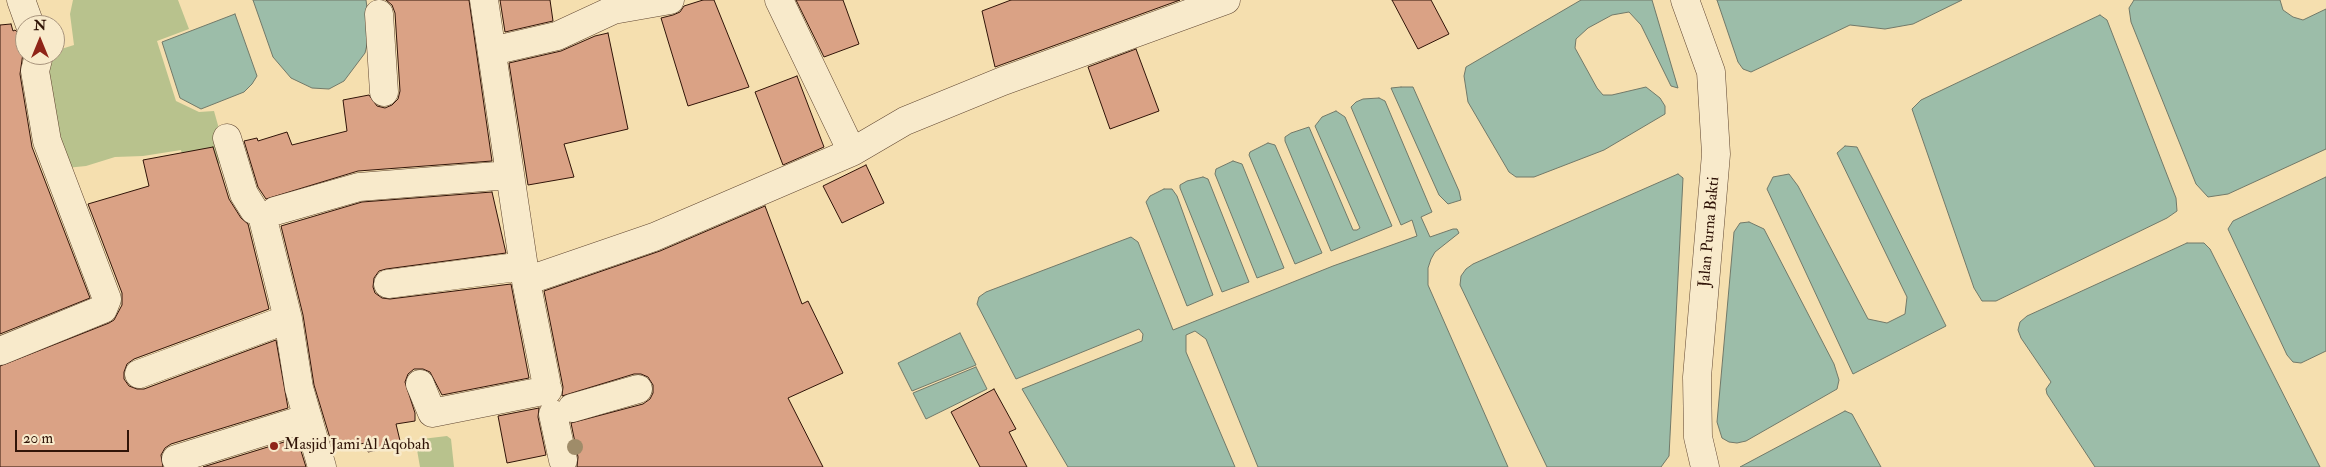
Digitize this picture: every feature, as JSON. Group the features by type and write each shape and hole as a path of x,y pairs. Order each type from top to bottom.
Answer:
{"street":[{"path":"22,0 27,15"},
{"path":"484,0 525,273 555,398 564,460"},
{"path":"492,51 556,36 613,10 670,0"},
{"path":"779,0 852,152"},
{"path":"388,284 525,273 654,237 852,152 914,117 1003,82 1226,0"},
{"name":"Jalan Purna Bakti","path":"1685,0 1711,72 1716,154 1697,377 1698,437 1704,467"},
{"path":"379,14 384,92"},
{"path":"0,351 103,309 107,299 47,141 35,71 36,65"},
{"path":"227,138 244,194 264,212 288,319 299,388 322,467"},
{"path":"264,212 359,187 509,175"},
{"path":"139,374 288,319"},
{"path":"420,384 426,405 432,413 638,390"},
{"path":"176,459 308,418"}],"green space":[{"path":"73,0 178,0 189,29 157,41 176,101 199,112 214,111 228,161 186,172 181,150 143,156 115,157 86,166 66,168 45,97 47,65 65,65 65,48 74,45 70,14"},
{"path":"447,436 451,439 454,467 420,467 416,444 422,439"}],"shaded area":[{"path":"253,0 366,0 370,32 365,53 344,81 329,89 312,88 291,78 273,57"},
{"path":"1581,0 1652,0 1678,88 1671,86 1641,25 1629,12 1612,15 1588,28 1576,39 1575,48 1597,88 1603,95 1612,95 1646,87 1660,98 1665,106 1665,114 1604,150 1534,177 1516,177 1509,172 1468,102 1464,76 1466,67"},
{"path":"1717,0 1962,0 1913,24 1885,29 1850,25 1751,72 1743,69 1738,62"},
{"path":"2134,0 2280,0 2283,10 2293,17 2303,20 2326,9 2326,149 2228,194 2208,197 2196,184 2131,22 2129,8"},
{"path":"235,14 257,76 244,92 201,109 180,98 162,42"},
{"path":"2100,15 2107,20 2176,198 2177,211 2167,218 1996,301 1982,301 1974,288 1912,109 1921,100"},
{"path":"1413,87 1459,191 1461,200 1448,204 1439,195 1391,88"},
{"path":"1379,98 1385,101 1432,212 1421,217 1430,237 1453,229 1457,229 1459,233 1435,252 1428,268 1428,285 1508,467 1258,467 1206,339 1195,331 1186,335 1186,352 1235,467 1068,467 1022,389 1142,341 1143,334 1139,329 1016,379 977,304 979,297 986,292 1131,237 1138,242 1173,330 1333,266 1417,236 1412,220 1401,225 1351,107 1363,99"},
{"path":"1336,111 1345,117 1392,226 1331,251 1285,137 1309,127 1353,230 1357,230 1360,228 1315,126 1322,117"},
{"path":"1268,143 1275,145 1322,253 1295,264 1249,155 1250,152"},
{"path":"1845,146 1857,147 1946,326 1853,374 1767,189 1773,177 1789,174 1798,186 1868,319 1887,323 1905,314 1907,297 1837,153"},
{"path":"1233,161 1242,164 1284,268 1257,278 1215,174 1216,169"},
{"path":"1678,174 1683,178 1669,456 1661,467 1547,467 1460,285 1461,276 1473,264"},
{"path":"1203,177 1208,179 1249,282 1222,292 1180,188 1180,185 1187,181"},
{"path":"2326,177 2326,351 2301,363 2293,362 2287,355 2228,229 2233,221"},
{"path":"1164,189 1172,189 1177,196 1213,295 1187,306 1146,202 1150,196"},
{"path":"1749,222 1764,229 1834,364 1839,380 1837,389 1746,441 1737,443 1729,442 1722,438 1717,422 1734,232 1740,223"},
{"path":"2187,243 2204,243 2210,249 2320,467 2095,467 2047,394 2046,389 2051,382 2021,338 2018,330 2020,322 2027,316"},
{"path":"960,333 976,365 912,391 898,363"},
{"path":"976,367 987,389 926,419 913,393"},
{"path":"1845,411 1852,414 1881,467 1740,467"}],"building":[{"path":"386,0 469,0 492,161 358,171 266,199 258,187 244,141 257,138 258,141 287,132 292,145 347,131 343,100 369,95 377,106 385,108 392,105 398,99 400,91 395,13 392,5"},
{"path":"500,0 550,0 553,21 505,32"},
{"path":"703,0 714,0 749,87 688,106 661,18 680,12 684,6"},
{"path":"796,0 843,0 859,44 824,57"},
{"path":"1011,0 1180,0 995,67 982,11"},
{"path":"1392,0 1431,0 1449,34 1418,49"},
{"path":"11,24 13,31 15,30 15,65 21,65 20,74 32,147 90,298 0,334 0,25"},
{"path":"608,33 628,129 564,144 574,177 528,185 509,63 561,51 595,36"},
{"path":"1136,49 1159,111 1110,129 1088,67"},
{"path":"797,76 824,147 783,165 755,92"},
{"path":"213,147 229,199 241,218 248,224 269,309 134,359 127,364 124,379 129,386 144,389 276,340 288,408 171,444 165,448 161,455 163,467 0,467 0,366 109,323 114,320 122,305 122,293 88,204 149,186 143,160"},
{"path":"866,165 884,203 842,223 823,186"},
{"path":"492,192 506,253 386,269 379,271 374,278 373,287 375,293 382,298 390,299 511,284 529,378 442,395 430,372 423,369 414,369 408,374 405,382 415,413 415,421 396,424 401,445 368,452 366,443 333,448 314,385 303,315 281,226 362,202"},
{"path":"765,206 802,304 808,301 843,373 788,398 823,467 577,467 578,457 571,423 643,404 650,399 653,393 653,385 648,377 634,374 562,396 563,387 544,291 660,251"},
{"path":"994,389 1016,429 1009,432 1027,467 980,467 951,412"},
{"path":"539,408 538,417 546,455 507,463 498,416"},
{"name":"Masjid Jami Al Aqobah","path":"297,438 306,467 203,467"}],"place":[{"name":"Masjid Jami Al Aqobah","path":"274,446"}]}
